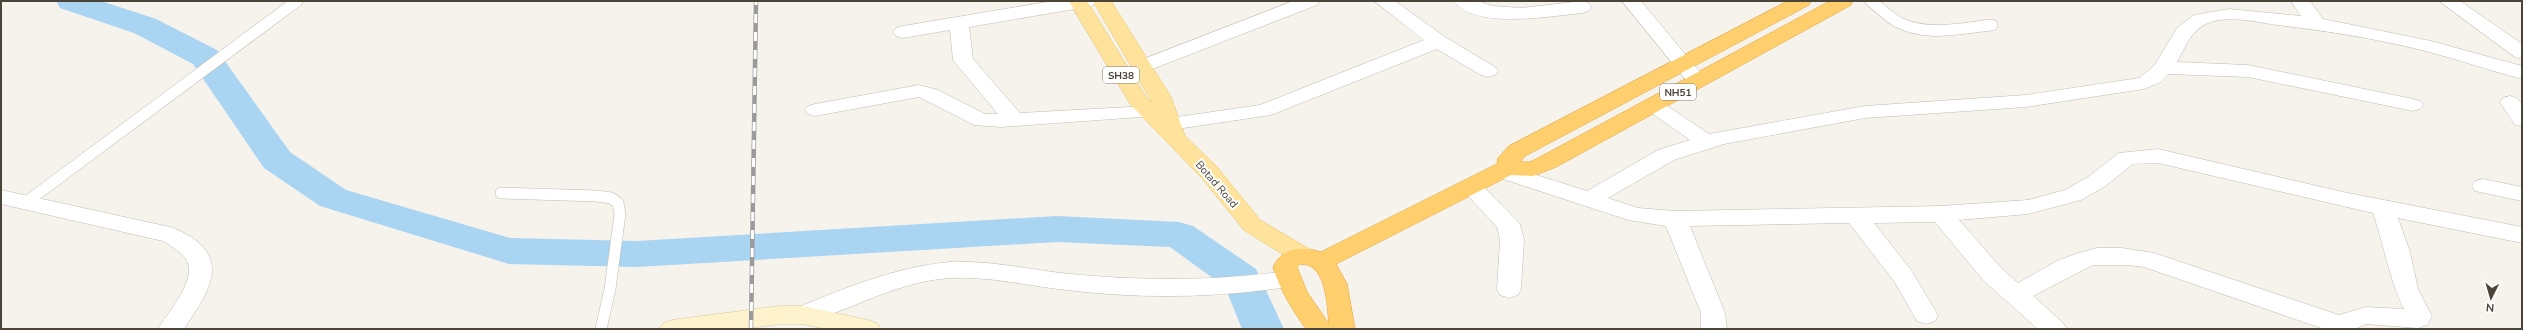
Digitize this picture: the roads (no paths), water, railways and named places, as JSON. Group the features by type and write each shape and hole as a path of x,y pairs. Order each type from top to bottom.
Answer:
{"highway":[{"name":"NH51","path":"1505,170 1509,158 1517,151 1802,1"},
{"name":"NH51","path":"1300,266 1505,170 1533,169 1653,106 1697,80 1844,1"},
{"path":"1300,266 1334,284 1341,322 1316,325 1301,306 1300,266"}],"main road":[{"name":"Botad Road","path":"1102,1 1161,97 1173,132"},
{"name":"Botad Road","path":"1081,2 1134,95 1148,112 1173,132 1255,226 1300,266"}],"street":[{"path":"1143,66 1310,1"},
{"path":"1382,1 1438,41 1488,71"},
{"path":"1463,1 1481,10 1504,14 1582,7"},
{"path":"1631,1 1697,80"},
{"path":"2238,1 2252,16"},
{"path":"2300,1 2316,23"},
{"path":"2448,1 2522,53"},
{"path":"903,32 959,24 1081,2"},
{"path":"1588,200 1666,155 1706,142 1865,112 2026,101 2136,84 2151,80 2164,68 2189,26 2202,19 2222,16 2252,16 2316,23 2370,32 2522,73"},
{"path":"959,24 960,50 963,60 1014,120"},
{"path":"1173,132 1264,111 1438,41"},
{"path":"2164,68 2248,71 2413,105"},
{"path":"814,110 919,91 931,94 981,120 1014,120 1148,112"},
{"path":"2510,102 2522,120"},
{"path":"1653,106 1706,142"},
{"path":"1505,170 1588,200 1636,215 1675,218 1855,216 1941,214 2028,207 2053,202 2072,195 2096,182 2127,158 2142,156 2178,160 2383,207 2522,235"},
{"path":"2483,186 2522,194"},
{"path":"1471,187 1508,224 1512,240 1509,289"},
{"path":"1,197 170,235 188,244 199,256 202,268 197,289 171,329"},
{"path":"2016,295 2082,261 2097,256 2121,255 2146,259 2342,327 2346,321 2354,318 2369,316 2418,319 2420,316 2406,289 2398,252 2383,207"},
{"path":"1941,214 1971,252 2054,329"},
{"path":"1855,216 1895,261 1912,288 1926,315"},
{"path":"1675,218 1713,313 1714,329"},
{"path":"803,315 878,284 920,273 950,270 986,270 1066,282 1129,287 1225,287 1300,266"},
{"path":"672,329 780,315 803,315 868,329"}],"lane":[{"path":"26,203 297,1"},
{"path":"1871,1 1898,22 1912,28 1927,29 1992,25"},
{"path":"501,193 611,198 618,203 620,214 610,289 601,329"}],"waterway":[{"path":"71,1 145,26 205,57 277,160 333,198 509,251 637,254 1057,229 1179,235 1242,279 1263,329"}],"railway":[{"path":"751,329 756,1"}]}
